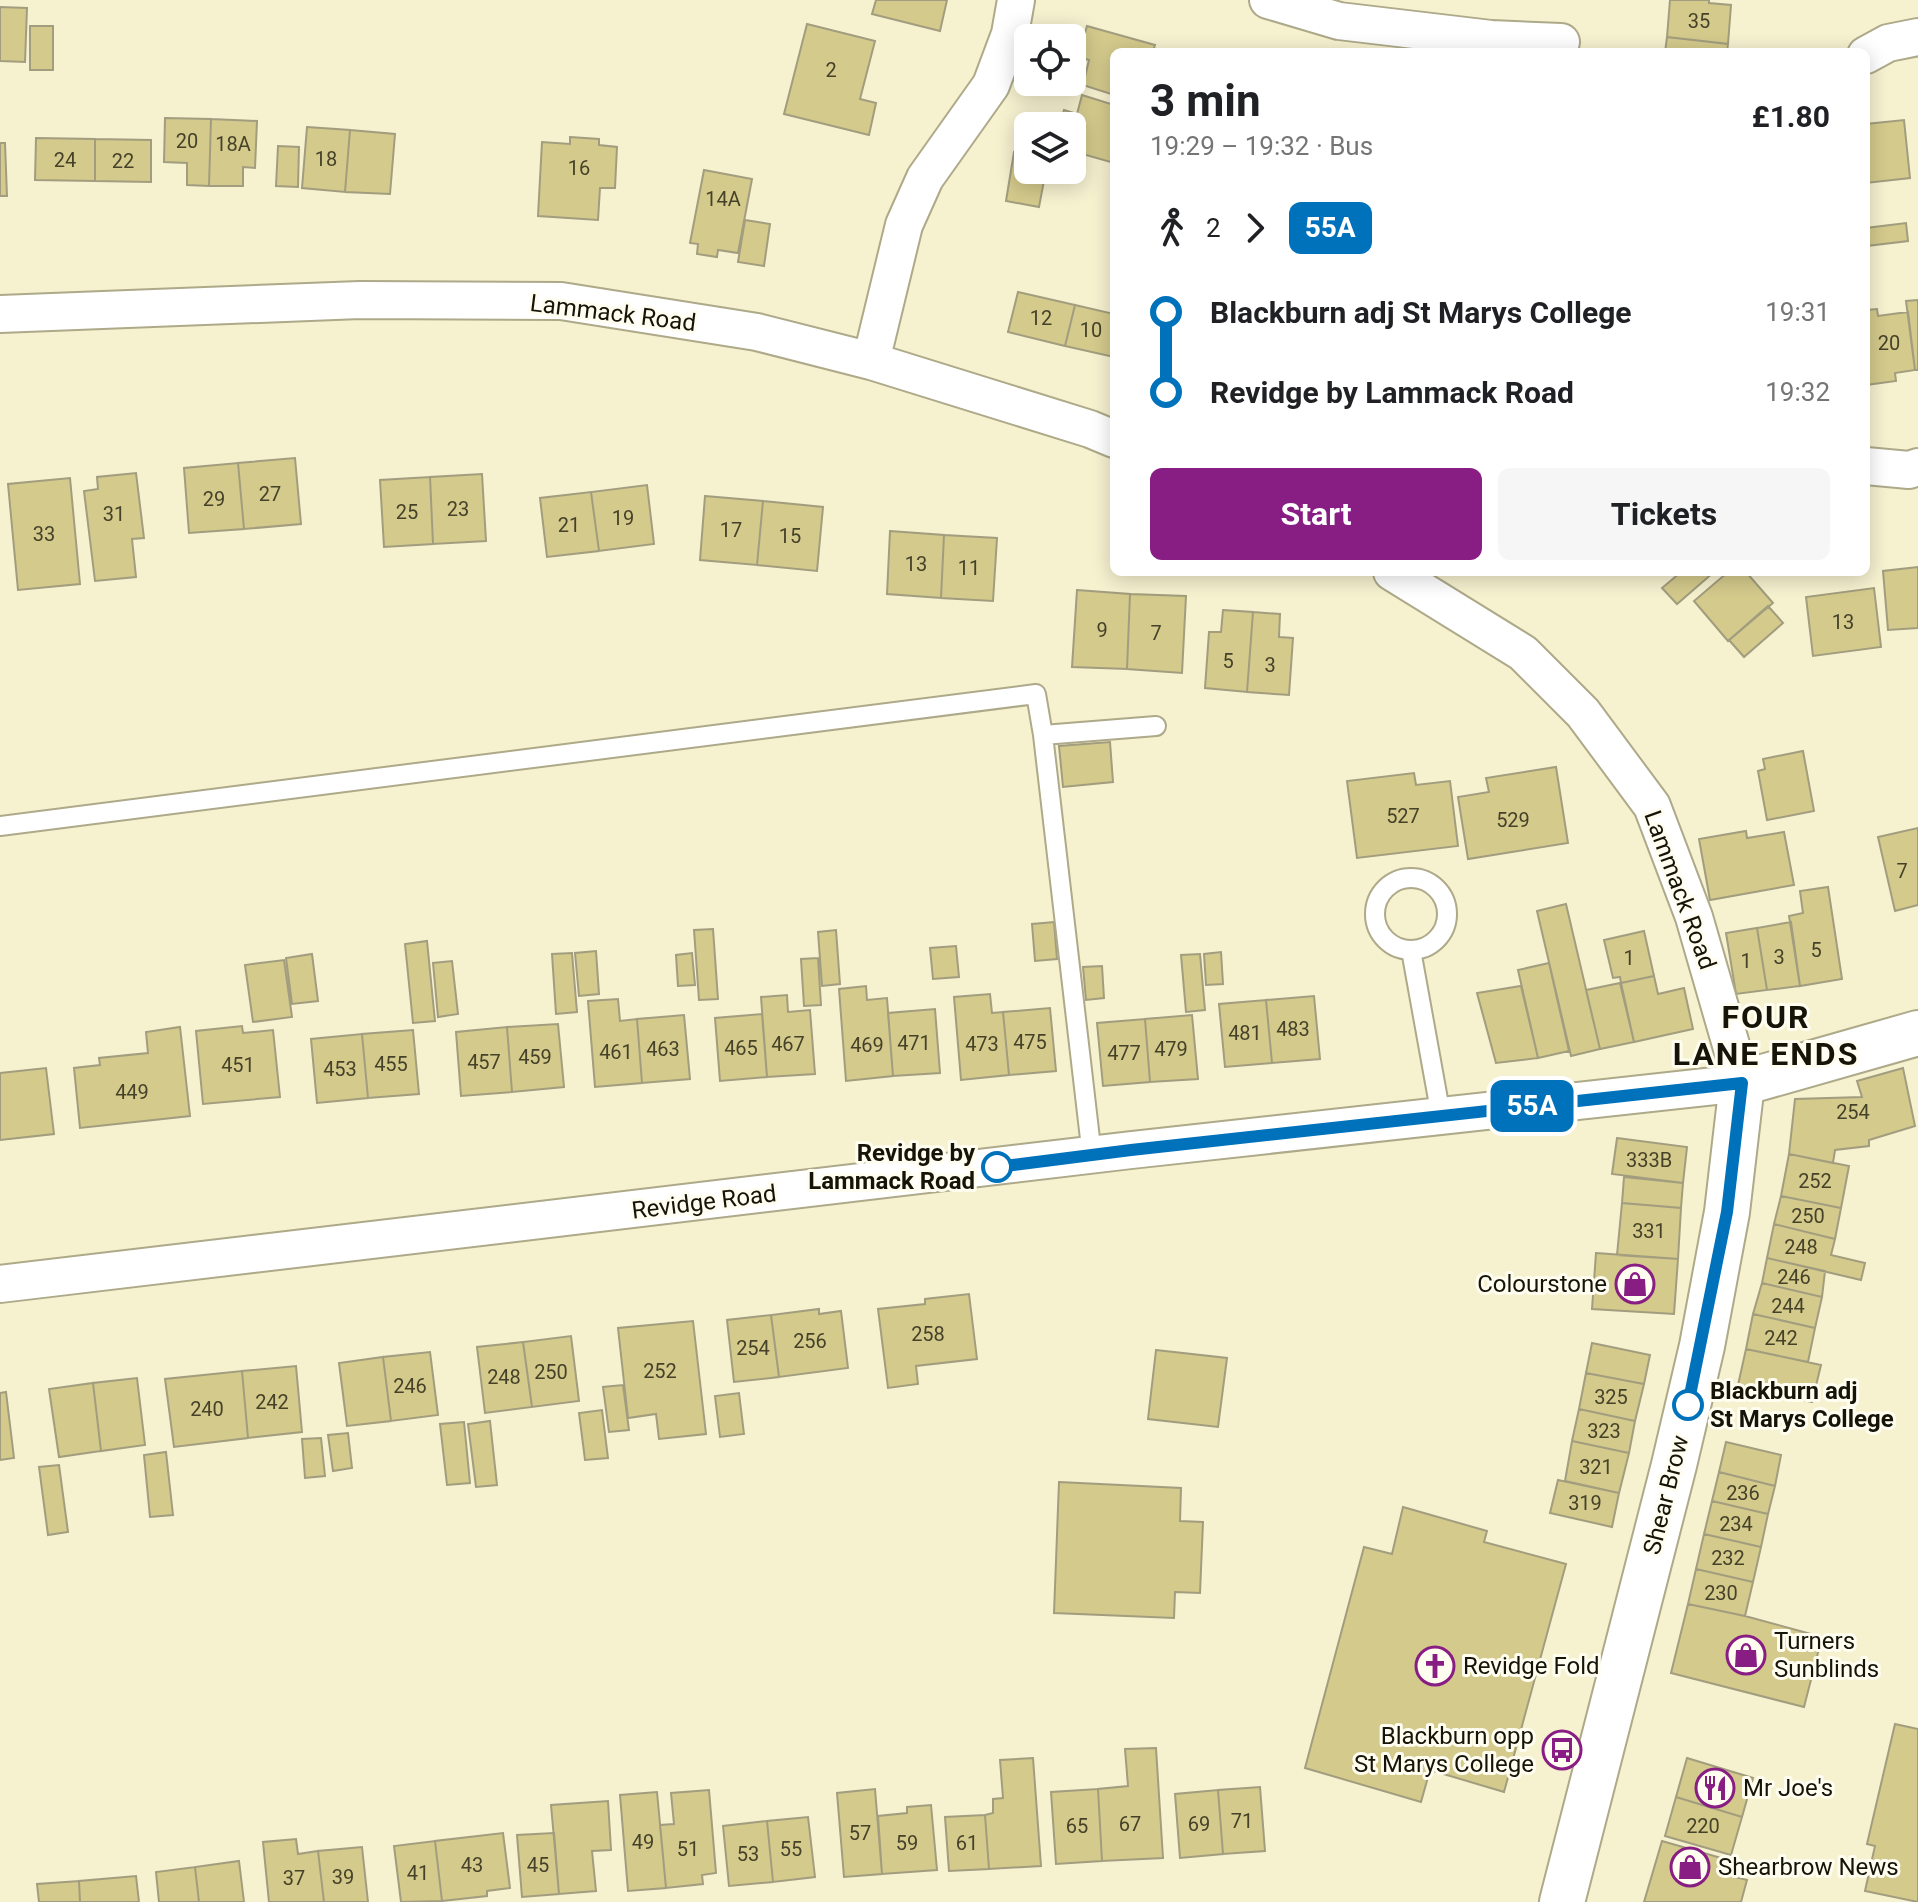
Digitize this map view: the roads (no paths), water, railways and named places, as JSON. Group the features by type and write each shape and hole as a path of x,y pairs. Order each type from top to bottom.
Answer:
{"main road":[{"path":"1742,1083 1918,1033"},
{"name":"Shear Brow","path":"1562,1902 1671,1479 1702,1346 1727,1212 1742,1083"}],"street":[{"path":"871,361 904,225 925,178 991,85 1010,34 1016,0"},
{"path":"1268,0 1339,21 1491,39 1561,42"},
{"path":"1870,53 1888,43 1918,37"},
{"name":"Lammack Road","path":"0,314 360,300 561,301 757,332 871,361 1110,437"},
{"path":"1870,466 1909,470 1918,467"},
{"name":"Lammack Road","path":"1398,576 1523,653 1583,713 1652,806 1694,917 1742,1083"},
{"name":"Revidge Road","path":"0,1284 1742,1083"}],"lane":[{"path":"0,826 1036,694 1092,1156"},
{"path":"1043,735 1156,726"},
{"path":"1407,877 1419,878 1439,890 1447,912 1441,934 1433,943 1411,950 1388,943 1380,933 1374,909 1385,888 1395,880 1407,877"},
{"path":"1411,950 1441,1116"}],"place":[{"name":"Revidge by Lammack Road","path":"997,1167"},
{"name":"Colourstone","path":"1635,1284"},
{"name":"Blackburn adj St Marys College","path":"1688,1405"},
{"name":"Turners Sunblinds","path":"1746,1655"},
{"name":"Revidge Fold","path":"1435,1666"},
{"name":"Blackburn opp St Marys College","path":"1562,1750"},
{"name":"Mr Joe's","path":"1715,1788"},
{"name":"Shearbrow News","path":"1690,1867"}],"district":[{"name":"FOUR LANE ENDS","path":"1766,1036"}]}
